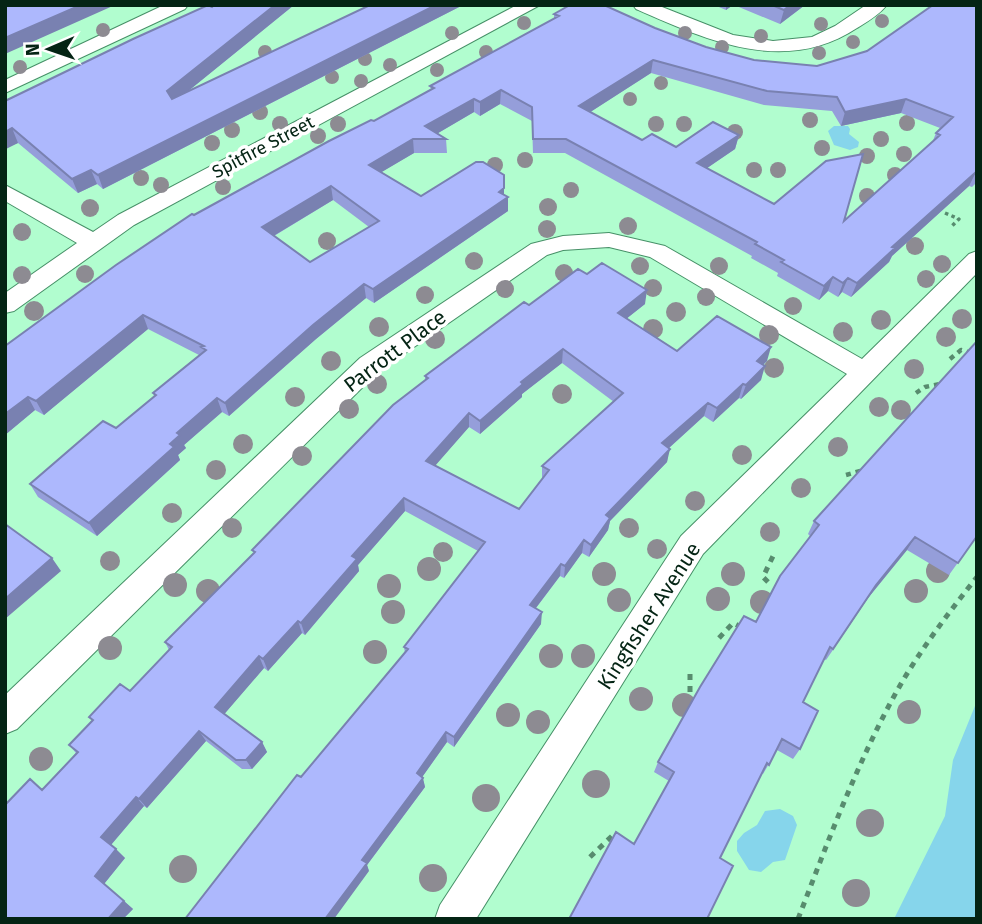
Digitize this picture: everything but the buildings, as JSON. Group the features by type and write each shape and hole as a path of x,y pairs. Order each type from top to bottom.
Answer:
{"street":[{"path":"5,87 179,5"},
{"name":"Spitfire Street","path":"5,305 93,242 143,211 531,5"},
{"path":"642,5 734,42 783,47 817,41 838,33 878,5"},
{"path":"5,192 93,242"},
{"name":"Parrott Place","path":"5,718 369,365 540,249 563,243 609,240 657,251 864,372"},
{"name":"Kingfisher Avenue","path":"454,919 692,545 977,259"}],"path":[{"path":"945,213 959,219 951,227"},
{"path":"950,359 961,350 977,355"},
{"path":"916,393 937,383 952,385"},
{"path":"846,475 864,467 870,471"},
{"path":"768,582 763,577 774,554"},
{"path":"798,919 861,763 892,701 911,668 977,577"},
{"path":"719,638 733,623 747,630"},
{"path":"690,674 690,699 704,709"},
{"path":"590,857 612,836 623,843"}],"water":[{"path":"834,126 848,126 849,134 859,142 858,147 850,150 834,145 828,131"},
{"path":"977,701 977,919 894,919 945,816 953,760"},
{"path":"780,809 793,816 797,825 785,860 773,862 761,872 749,870 737,851 737,841 757,825 765,811"}]}
